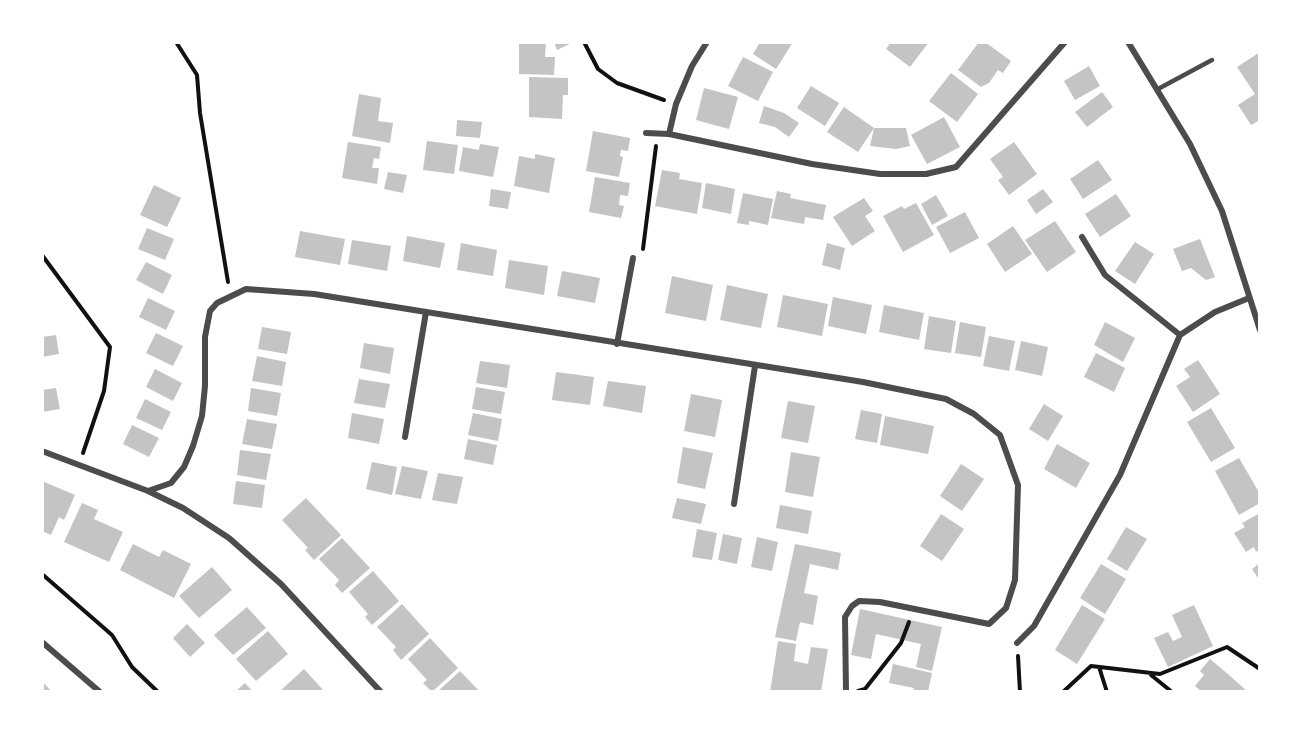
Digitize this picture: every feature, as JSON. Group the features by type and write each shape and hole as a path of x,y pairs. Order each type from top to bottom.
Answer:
{"street":[{"path":"669,134 676,104 692,66 707,42"},
{"path":"646,133 669,134 812,164 880,174 926,174 956,167 1065,42"},
{"path":"1128,42 1190,144 1222,211 1260,330"},
{"path":"1082,237 1105,275 1180,335"},
{"path":"617,344 633,258"},
{"path":"148,491 171,483 184,467 193,446 202,416 205,337 210,311 230,295 246,289 282,291 426,312 863,382 946,399 974,414 1000,435 1018,484 1014,579 1006,608 989,624 880,602 859,601 844,617 846,692"},
{"path":"1017,643 1034,626 1120,476 1180,335 1215,312 1249,298"},
{"path":"405,437 426,312"},
{"path":"734,504 755,366"},
{"path":"42,451 148,491 183,508 229,538 281,584 381,692"},
{"path":"42,642 100,692"}],"lane":[{"path":"1158,89 1212,60"}],"path":[{"path":"176,42 197,75 200,113 230,295"},
{"path":"584,42 598,69 617,83 676,104"},
{"path":"633,258 642,253 645,244 652,164 659,134"},
{"path":"42,255 110,347 104,391 79,465"},
{"path":"42,574 112,635 132,667 158,692"},
{"path":"854,692 865,688 901,643 913,610"},
{"path":"1063,692 1090,666 1150,674 1194,662 1227,647 1260,669"},
{"path":"1099,667 1107,692"},
{"path":"1150,674 1172,692"}],"building":[{"path":"519,42 546,42 545,57 555,57 554,75 519,74"},
{"path":"554,42 574,42 557,50"},
{"path":"760,42 793,42 776,69 753,54"},
{"path":"891,42 929,42 910,67 886,49"},
{"path":"979,42 985,42 1011,61 1003,73 998,70 989,83 981,87 958,70"},
{"path":"1260,52 1260,120 1251,125 1238,105 1255,94 1237,67"},
{"path":"743,57 773,72 758,101 728,86"},
{"path":"1089,66 1100,86 1075,100 1064,81"},
{"path":"951,73 978,94 957,122 929,101"},
{"path":"529,77 568,78 568,95 563,95 562,119 529,117"},
{"path":"811,86 839,103 825,126 797,108"},
{"path":"704,88 738,97 729,129 696,120"},
{"path":"1102,92 1113,107 1087,127 1075,112"},
{"path":"359,94 381,98 378,121 393,123 390,143 352,136"},
{"path":"764,106 784,113 799,123 789,137 775,127 759,123"},
{"path":"844,107 874,128 858,152 827,132"},
{"path":"944,117 960,147 927,164 911,135"},
{"path":"457,120 482,122 480,138 456,136"},
{"path":"874,128 906,128 910,146 896,149 870,146"},
{"path":"593,131 630,138 628,151 621,150 620,156 623,157 619,177 586,171"},
{"path":"427,141 458,145 454,174 423,170"},
{"path":"348,142 381,147 379,159 374,158 372,168 379,168 377,184 342,178"},
{"path":"1014,142 1037,174 1009,195 998,180 1003,177 990,159"},
{"path":"480,144 499,147 493,177 459,171 463,147 479,150"},
{"path":"535,154 555,158 549,193 514,186 519,156 535,159"},
{"path":"1098,160 1112,180 1083,199 1070,179"},
{"path":"662,170 680,173 679,179 702,183 697,214 655,206"},
{"path":"388,172 407,175 403,193 384,189"},
{"path":"595,177 630,183 628,196 620,195 619,205 624,206 621,218 589,212"},
{"path":"706,183 735,189 731,214 702,208"},
{"path":"154,185 181,198 167,227 140,215"},
{"path":"491,189 511,192 508,209 489,206"},
{"path":"1043,189 1053,202 1036,214 1027,200"},
{"path":"777,191 791,194 790,198 826,205 823,220 805,217 804,224 771,218"},
{"path":"743,193 773,199 768,225 749,221 749,225 737,223"},
{"path":"1116,194 1131,216 1100,237 1085,214"},
{"path":"936,195 948,216 932,225 921,204"},
{"path":"864,198 873,211 865,216 875,231 852,246 833,217"},
{"path":"916,203 934,235 903,252 883,216 902,206 904,209"},
{"path":"965,212 979,238 950,253 936,227"},
{"path":"1055,221 1076,252 1047,272 1025,240"},
{"path":"1013,226 1032,254 1005,272 987,244"},
{"path":"147,228 174,239 165,260 138,249"},
{"path":"300,231 345,239 340,265 295,257"},
{"path":"407,236 445,243 440,268 403,261"},
{"path":"1200,239 1215,277 1206,280 1191,268 1182,271 1173,249"},
{"path":"352,240 391,246 387,271 348,264"},
{"path":"1135,242 1154,254 1135,284 1115,271"},
{"path":"461,243 497,250 493,276 457,270"},
{"path":"827,243 845,248 840,270 822,265"},
{"path":"509,260 548,266 544,295 505,288"},
{"path":"146,262 172,275 163,294 136,280"},
{"path":"562,271 600,278 595,303 557,296"},
{"path":"672,276 713,285 706,321 665,313"},
{"path":"727,285 768,294 761,328 720,320"},
{"path":"783,295 828,304 822,336 777,327"},
{"path":"833,297 872,305 866,334 828,326"},
{"path":"148,298 175,311 166,330 139,317"},
{"path":"884,305 924,313 919,340 879,332"},
{"path":"929,316 956,321 951,353 924,349"},
{"path":"960,322 986,327 981,357 955,353"},
{"path":"1105,322 1135,338 1123,362 1094,345"},
{"path":"262,327 291,332 287,354 258,349"},
{"path":"156,333 183,346 173,366 146,353"},
{"path":"56,335 59,354 42,357 42,337"},
{"path":"989,336 1015,341 1009,371 983,366"},
{"path":"1021,341 1048,347 1042,376 1015,370"},
{"path":"364,343 394,348 390,374 360,368"},
{"path":"1096,353 1125,368 1114,392 1084,377"},
{"path":"257,356 286,362 282,386 252,381"},
{"path":"1198,360 1220,394 1193,412 1176,386 1190,377 1184,369"},
{"path":"480,361 510,365 507,388 476,383"},
{"path":"155,369 182,383 173,401 146,387"},
{"path":"556,372 594,377 590,405 552,400"},
{"path":"359,379 390,384 385,408 354,403"},
{"path":"608,381 646,386 642,413 603,406"},
{"path":"476,387 505,392 501,414 472,409"},
{"path":"56,388 60,409 42,412 42,390"},
{"path":"251,388 281,393 277,416 248,411"},
{"path":"691,394 722,400 715,437 684,431"},
{"path":"145,399 171,412 162,430 136,418"},
{"path":"788,401 815,406 808,443 781,438"},
{"path":"1044,404 1063,416 1048,441 1029,429"},
{"path":"1211,408 1235,448 1211,462 1187,422"},
{"path":"861,410 882,414 877,443 855,439"},
{"path":"352,413 384,419 379,444 348,438"},
{"path":"473,413 502,419 498,441 468,435"},
{"path":"885,416 934,426 928,454 880,445"},
{"path":"247,419 277,424 272,449 242,444"},
{"path":"132,425 159,438 149,457 123,444"},
{"path":"468,439 497,445 493,465 464,459"},
{"path":"1057,444 1090,463 1076,488 1044,469"},
{"path":"683,447 713,453 705,489 677,483"},
{"path":"240,450 271,454 266,480 237,475"},
{"path":"791,452 820,457 813,497 785,492"},
{"path":"1239,458 1260,494 1260,503 1239,515 1215,471"},
{"path":"372,462 397,467 392,495 366,489"},
{"path":"961,464 984,479 962,511 940,496"},
{"path":"402,466 428,471 421,499 395,494"},
{"path":"438,473 463,477 457,504 432,500"},
{"path":"42,481 75,495 64,520 59,517 51,535 42,531"},
{"path":"236,481 265,485 262,508 233,504"},
{"path":"306,498 341,535 314,560 305,550 308,548 282,520"},
{"path":"677,498 706,504 701,524 672,518"},
{"path":"82,503 98,510 94,519 123,532 109,562 64,542"},
{"path":"780,505 812,511 808,534 776,528"},
{"path":"1260,513 1260,549 1256,552 1254,547 1246,552 1234,533 1245,527 1242,523"},
{"path":"941,514 964,529 942,561 920,546"},
{"path":"1126,527 1147,539 1127,571 1107,559"},
{"path":"697,529 717,533 712,560 692,557"},
{"path":"723,534 742,538 737,564 718,560"},
{"path":"757,537 778,542 772,571 751,567"},
{"path":"342,538 370,568 342,593 335,585 339,580 319,559"},
{"path":"133,544 159,557 163,550 191,564 174,598 120,570"},
{"path":"795,544 841,553 838,570 810,564 804,593 818,596 813,625 800,622 796,641 775,637"},
{"path":"1260,563 1260,581 1252,569"},
{"path":"1101,564 1126,579 1105,614 1080,598"},
{"path":"212,567 232,590 199,618 179,596"},
{"path":"373,571 399,601 372,625 365,617 368,614 349,592"},
{"path":"402,604 429,634 401,660 393,650 396,647 377,627"},
{"path":"1082,605 1105,619 1077,664 1055,650"},
{"path":"1194,605 1213,646 1168,667 1154,638 1168,632 1173,641 1182,637 1172,615"},
{"path":"247,607 266,628 233,655 214,635"},
{"path":"860,609 942,627 932,671 916,667 921,644 876,634 871,659 851,655"},
{"path":"187,624 205,643 190,657 173,638"},
{"path":"268,631 288,654 256,681 236,659"},
{"path":"430,638 458,668 432,692 423,683 427,680 408,659"},
{"path":"778,641 796,644 794,661 808,664 811,647 828,649 821,692 770,692"},
{"path":"1210,659 1248,692 1202,692 1195,686 1204,675 1200,671"},
{"path":"893,664 932,673 928,692 913,692 914,688 889,683"},
{"path":"304,669 323,690 320,692 279,692"},
{"path":"460,671 480,692 437,692"},
{"path":"42,681 52,692 42,692"},
{"path":"245,683 253,692 235,692"}]}
